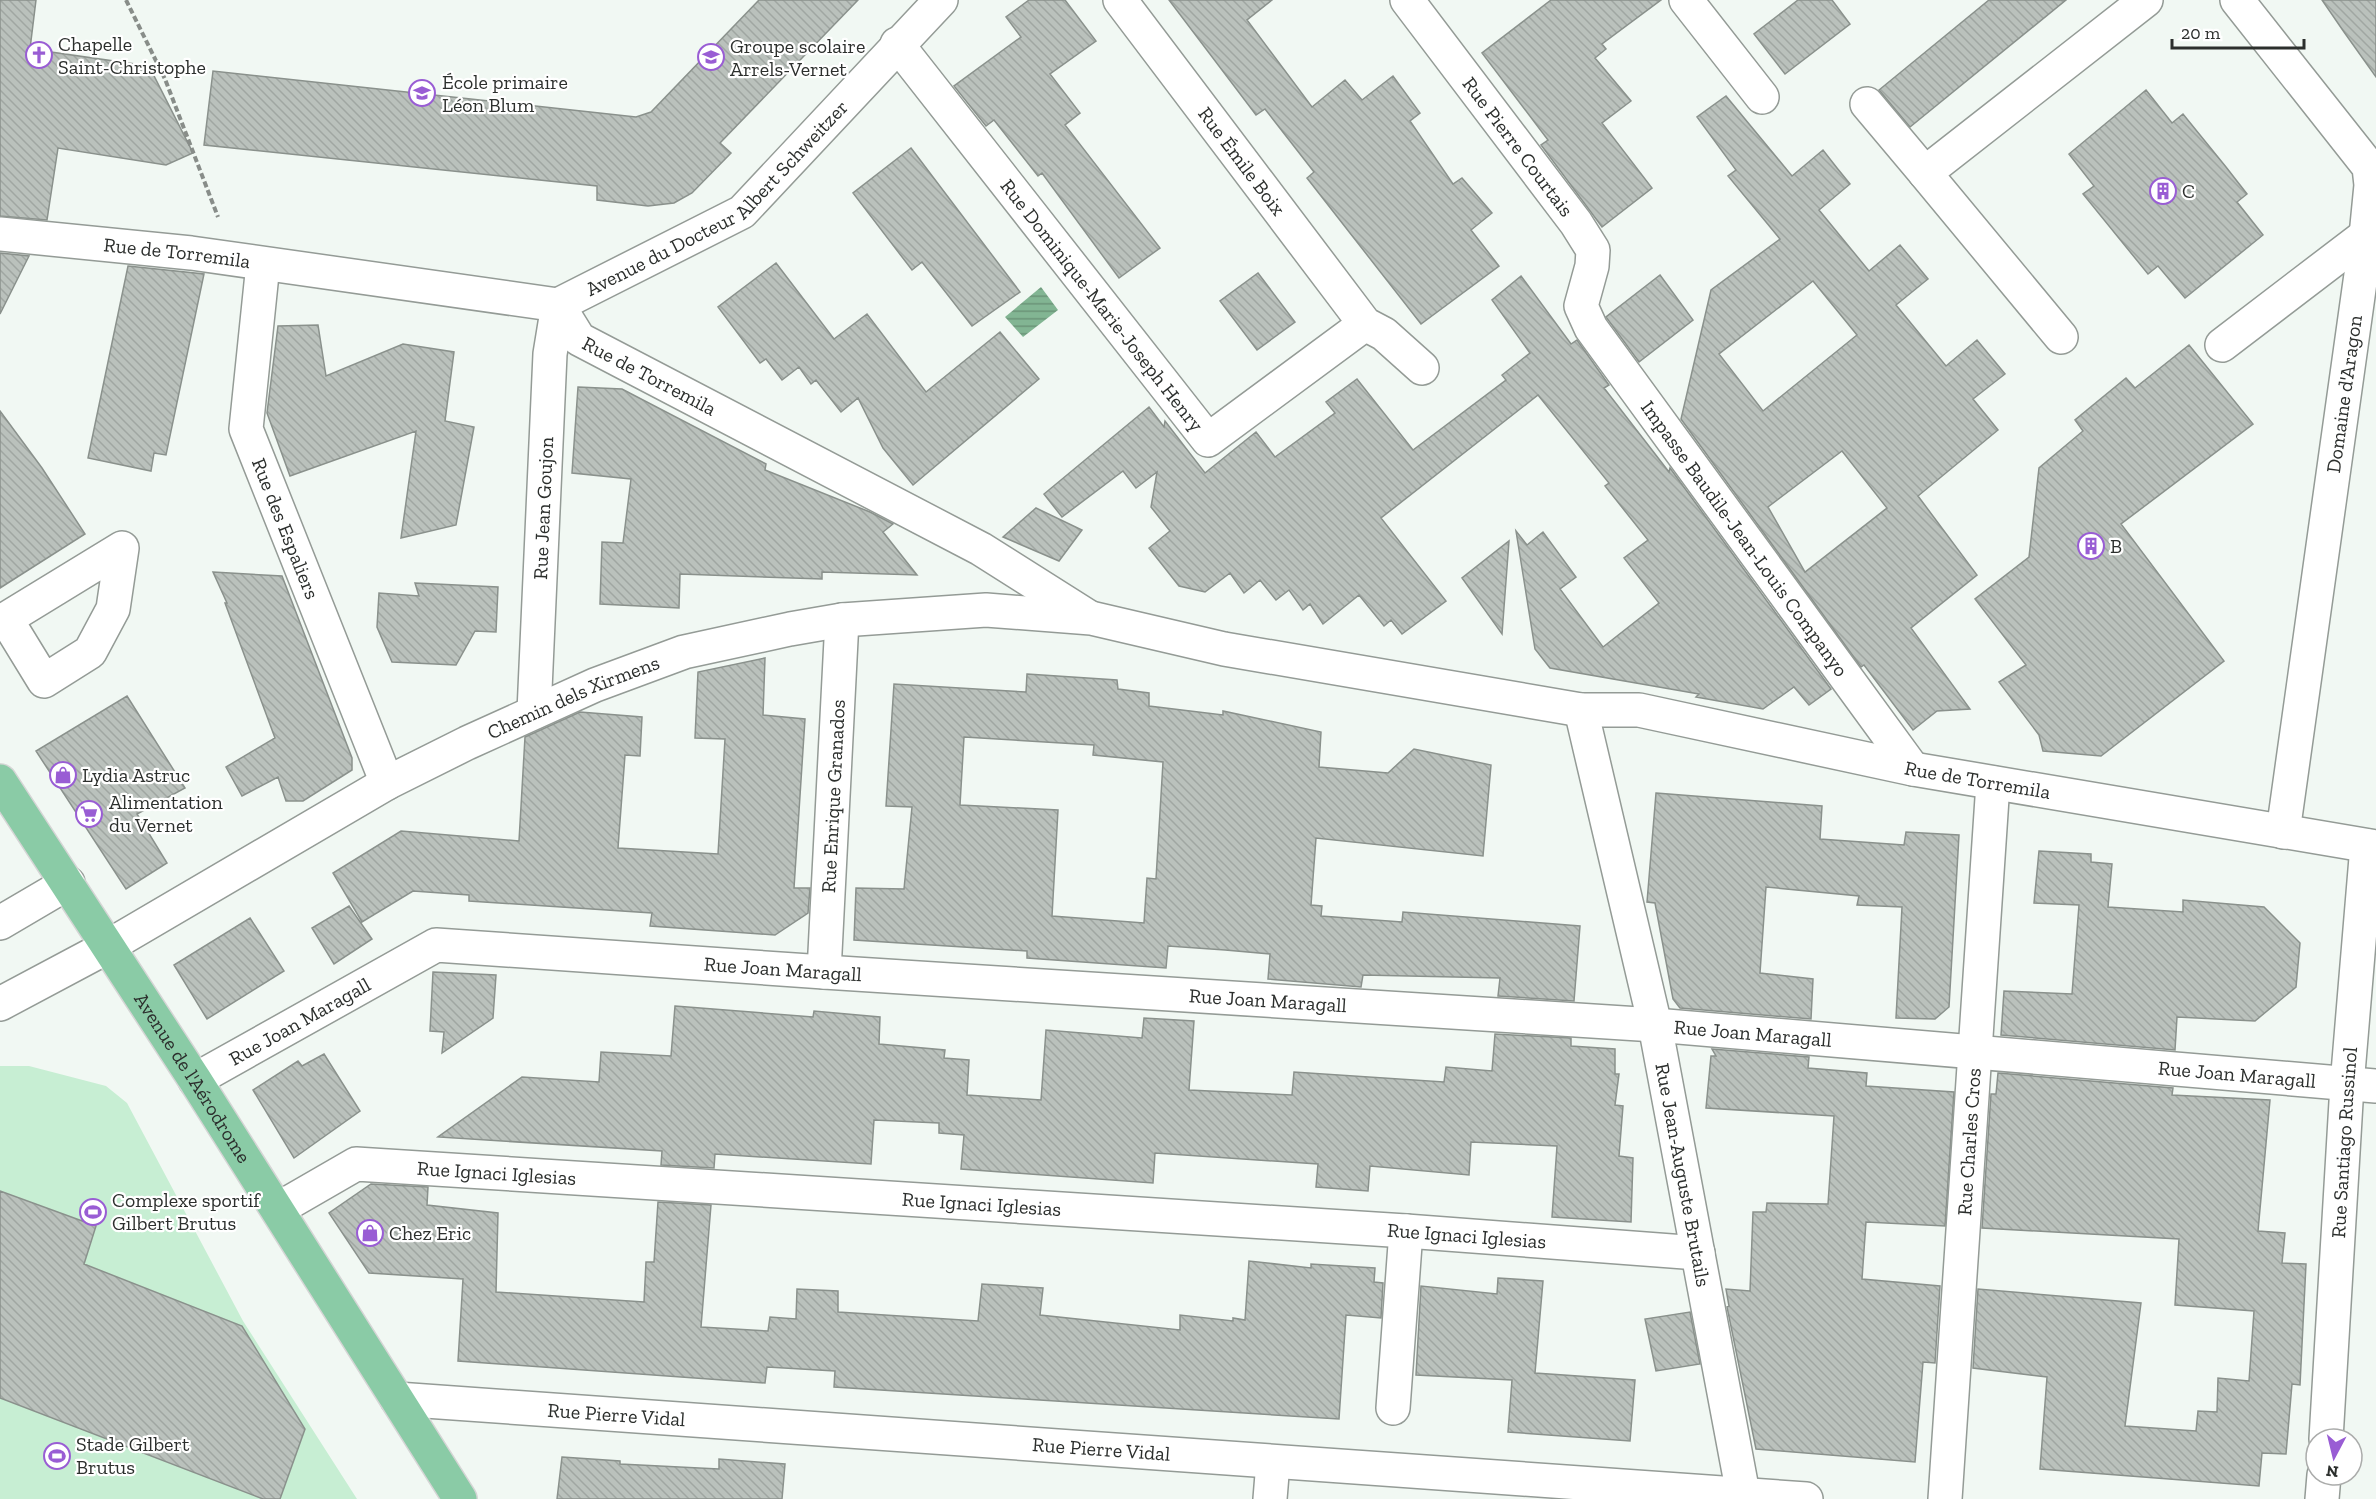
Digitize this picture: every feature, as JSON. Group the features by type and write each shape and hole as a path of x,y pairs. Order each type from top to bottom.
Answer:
{"main road":[{"name":"Avenue de l'Aérodrome","path":"0,781 278,1209 460,1499"}],"street":[{"name":"Avenue du Docteur Albert Schweitzer","path":"558,305 742,212 897,44 941,0"},
{"name":"Rue Émile Boix","path":"1120,0 1365,324"},
{"name":"Rue Pierre Courtais","path":"1407,0 1576,222 1593,250 1592,266 1581,306"},
{"path":"1686,0 1762,97"},
{"path":"1925,172 2146,0"},
{"name":"Domaine d'Aragon","path":"2237,0 2369,167 2371,185 2366,235 2363,354 2283,831"},
{"name":"Rue Dominique-Marie-Joseph Henry","path":"897,44 1208,440 1365,324"},
{"path":"1867,104 2061,337"},
{"name":"Rue de Torremila","path":"0,234 191,253 558,305 579,339 981,549 1091,618 1224,649 1581,710 1639,710 1913,769 2372,846"},
{"path":"2222,345 2366,235"},
{"name":"Rue des Espaliers","path":"248,262 246,429 387,783"},
{"name":"Rue Jean Goujon","path":"534,712 550,354 558,305"},
{"name":"Impasse Baudile-Jean-Louis Companyo","path":"1581,306 1591,327 1913,769"},
{"path":"1365,324 1384,334 1422,368"},
{"name":"Chemin dels Xirmens","path":"0,1004 107,947 387,783 534,712 684,652 842,620 986,610 1091,618"},
{"name":"Rue Enrique Granados","path":"824,972 842,620"},
{"name":"Rue Jean-Auguste Brutails","path":"1581,710 1655,1025 1744,1496"},
{"name":"Rue Charles Cros","path":"1945,1499 1993,783"},
{"name":"Rue Santiago Russinol","path":"2327,1427 2362,1085 2372,846"},
{"path":"0,923 68,883"},
{"name":"Rue Joan Maragall","path":"195,1080 436,945 1655,1025 2362,1085"},
{"name":"Rue Ignaci Iglesias","path":"278,1209 356,1164 1698,1252"},
{"path":"1393,1408 1406,1232"},
{"name":"Rue Pierre Vidal","path":"397,1398 1806,1499"},
{"path":"1270,1499 1273,1462"}],"path":[{"path":"126,0 165,79 248,262"}],"shaded area":[{"path":"1041,287 1058,310 1023,337 1005,317"},
{"name":"Complexe sportif Gilbert Brutus","path":"0,1066 29,1066 106,1086 127,1103 243,1321 357,1499 0,1499"}],"building":[{"path":"0,0 36,0 30,49 149,66 193,153 166,165 58,148 47,220 0,216"},
{"path":"759,0 858,0 720,143 731,153 692,193 674,203 648,206 597,200 597,186 204,145 213,71 636,117 651,112"},
{"path":"1029,0 1065,0 1096,41 1050,74 1080,113 1065,125 1160,248 1119,278 1042,173 1038,176 994,120 986,126 954,86 1021,37 1006,17"},
{"path":"1169,0 1272,0 1247,20 1312,107 1345,80 1362,100 1393,76 1420,113 1410,121 1453,184 1462,178 1492,213 1471,230 1499,266 1421,324 1307,178 1314,172 1265,109 1256,115"},
{"path":"1551,0 1661,0 1602,44 1606,49 1595,58 1631,101 1602,123 1652,188 1602,227 1541,145 1548,140 1482,53"},
{"path":"1798,0 1832,0 1850,24 1785,74 1754,34"},
{"path":"1989,0 2066,0 1910,127 1879,90"},
{"path":"2322,0 2376,0 2376,77 2344,32"},
{"name":"C","path":"2146,90 2172,123 2183,114 2226,167 2247,194 2237,202 2263,235 2185,298 2158,266 2148,274 2083,194 2094,186 2069,154"},
{"path":"1726,96 1792,176 1823,150 1850,184 1819,210 1869,271 1900,245 1928,279 1896,305 1946,366 1977,340 2005,374 1973,399 1998,430 1918,496 1977,575 1911,628 1970,709 1937,711 1913,730 1864,665 1861,667 1681,419 1711,290 1780,239 1728,176 1736,170 1697,117","holes":["1813,281 1857,335 1763,411 1719,354","1842,451 1887,508 1805,572 1768,507"]},
{"path":"911,148 1020,292 972,326 922,262 912,270 853,193"},
{"path":"0,253 29,256 0,314"},
{"path":"776,263 834,339 867,314 926,392 1000,332 1039,379 913,485 883,448 858,398 841,412 816,380 811,384 799,367 782,380 766,359 760,363 718,307"},
{"path":"128,266 204,274 166,455 154,453 151,471 88,458"},
{"path":"1258,273 1295,322 1257,350 1220,301"},
{"path":"1660,275 1693,320 1639,362 1606,317"},
{"path":"1521,276 1571,344 1577,340 1609,385 1604,388 1669,472 1670,468 1831,689 1809,705 1794,687 1763,709 1696,697 1699,694 1550,668 1535,649 1516,531 1527,545 1543,532 1576,577 1560,589 1603,647 1659,603 1624,558 1648,540 1605,486 1609,483 1538,395 1381,518 1446,601 1402,634 1391,620 1384,626 1359,595 1323,624 1310,604 1303,610 1289,590 1276,600 1260,580 1244,593 1230,573 1205,592 1179,586 1149,548 1170,531 1151,507 1157,472 1136,488 1123,471 1062,517 1044,494 1149,407 1164,427 1165,421 1205,473 1256,432 1275,457 1335,413 1326,402 1357,379 1413,450 1506,380 1502,375 1530,353 1492,300"},
{"path":"318,325 326,376 403,344 454,352 445,421 474,427 456,525 401,538 416,431 290,476 267,413 278,326"},
{"name":"B","path":"2189,345 2253,424 2121,524 2224,661 2101,756 2043,751 2039,735 1999,682 2026,665 1975,599 2029,557 2039,468 2083,431 2075,420 2126,378 2135,388"},
{"path":"578,387 622,389 766,464 765,470 870,512 893,524 883,532 917,575 822,572 822,579 680,574 679,608 600,604 602,542 623,543 631,479 572,473"},
{"path":"0,411 42,468 85,534 0,588"},
{"path":"1036,508 1082,530 1059,561 1003,537"},
{"path":"1509,541 1502,634 1462,578"},
{"path":"213,572 282,576 352,758 352,770 303,801 286,801 278,777 242,796 226,767 275,738 225,603 227,603"},
{"path":"415,583 498,587 496,632 475,631 456,665 392,662 377,627 379,593 419,596"},
{"path":"765,658 763,715 805,719 794,888 810,888 808,913 775,935 650,926 652,913 469,901 469,895 413,891 362,922 333,873 401,831 519,841 525,737 580,712 642,717 640,756 625,755 618,848 718,854 725,739 695,738 698,672"},
{"path":"1027,674 1117,680 1118,689 1149,693 1149,706 1223,715 1223,711 1321,732 1319,767 1388,773 1414,749 1491,765 1483,856 1316,838 1311,905 1322,906 1321,916 1402,922 1403,912 1580,926 1574,1001 1498,996 1500,978 1363,975 1361,987 1268,979 1270,954 1225,950 1168,946 1166,968 1027,958 1027,951 854,940 856,888 904,889 912,807 886,806 894,684 1026,692","holes":["964,737 1094,745 1093,755 1163,762 1156,879 1147,878 1144,923 1052,916 1058,810 960,805"]},
{"path":"127,696 185,788 137,814 167,863 126,889 36,751"},
{"path":"1656,793 1822,806 1820,839 1904,845 1906,832 1959,835 1949,1007 1935,1019 1896,1018 1902,907 1857,905 1859,896 1766,887 1760,973 1813,979 1811,1019 1680,1008 1673,999 1655,903 1647,902"},
{"path":"2039,851 2091,854 2091,862 2112,864 2108,907 2183,912 2183,900 2264,907 2300,943 2296,987 2255,1021 2177,1017 2175,1050 2001,1035 2004,991 2072,994 2079,905 2034,903"},
{"path":"349,906 372,939 334,964 312,928"},
{"path":"250,918 284,971 207,1019 174,965"},
{"path":"433,972 496,975 493,1018 442,1053 444,1032 430,1031"},
{"path":"675,1006 813,1017 814,1011 880,1017 879,1044 945,1050 944,1058 969,1060 967,1095 1041,1100 1046,1030 1142,1038 1144,1018 1194,1021 1189,1090 1292,1095 1294,1072 1444,1082 1446,1067 1492,1071 1495,1034 1571,1038 1571,1046 1615,1049 1615,1074 1619,1074 1615,1105 1623,1106 1619,1156 1633,1158 1631,1222 1552,1217 1557,1146 1471,1142 1469,1175 1370,1166 1368,1191 1316,1187 1318,1164 1155,1153 1153,1183 961,1169 964,1135 939,1133 939,1123 874,1120 871,1164 715,1154 714,1168 661,1165 662,1151 438,1137 522,1077 599,1082 601,1052 671,1056"},
{"path":"1712,1049 1809,1057 1808,1068 1867,1073 1866,1086 1954,1092 1945,1226 1866,1222 1862,1279 1940,1286 1935,1363 1923,1362 1915,1462 1756,1449 1727,1307 1729,1306 1726,1289 1750,1291 1753,1212 1766,1212 1767,1203 1828,1204 1834,1116 1706,1108 1711,1056 1716,1056"},
{"path":"324,1054 360,1111 294,1158 253,1090 298,1061 302,1066"},
{"path":"1998,1073 2173,1088 2172,1095 2270,1100 2258,1231 2285,1233 2282,1263 2306,1264 2300,1385 2292,1384 2286,1454 2262,1453 2259,1486 2040,1469 2047,1377 1973,1368 1978,1289 2141,1303 2125,1426 2196,1431 2198,1411 2217,1412 2218,1378 2249,1381 2254,1311 2175,1305 2179,1239 1982,1228 1991,1094 1996,1094"},
{"path":"371,1184 428,1187 427,1205 498,1213 496,1292 644,1302 646,1262 654,1262 658,1202 711,1205 701,1327 768,1331 770,1317 796,1319 797,1289 838,1291 838,1312 978,1321 982,1284 1043,1288 1040,1315 1180,1330 1180,1315 1233,1321 1233,1318 1245,1320 1249,1261 1311,1268 1311,1264 1375,1268 1374,1282 1383,1283 1381,1318 1346,1315 1339,1419 834,1387 835,1371 767,1367 765,1383 458,1361 463,1279 369,1273 329,1213"},
{"path":"0,1191 96,1226 84,1264 242,1326 305,1429 280,1499 263,1499 0,1398"},
{"path":"1498,1278 1543,1281 1535,1373 1635,1380 1630,1441 1508,1432 1512,1380 1416,1375 1421,1286 1497,1294"},
{"path":"1690,1312 1700,1364 1656,1371 1645,1319"},
{"path":"562,1457 620,1461 620,1464 719,1469 719,1459 785,1464 782,1499 557,1499"}],"place":[{"name":"Chapelle Saint-Christophe","path":"39,55"},
{"name":"Groupe scolaire Arrels-Vernet","path":"711,57"},
{"name":"École primaire Léon Blum","path":"422,93"},
{"name":"C","path":"2163,191"},
{"name":"B","path":"2091,546"},
{"name":"Lydia Astruc","path":"63,775"},
{"name":"Alimentation du Vernet","path":"89,814"},
{"name":"Complexe sportif Gilbert Brutus","path":"93,1212"},
{"name":"Chez Eric","path":"370,1233"},
{"name":"Stade Gilbert Brutus","path":"57,1456"}]}
